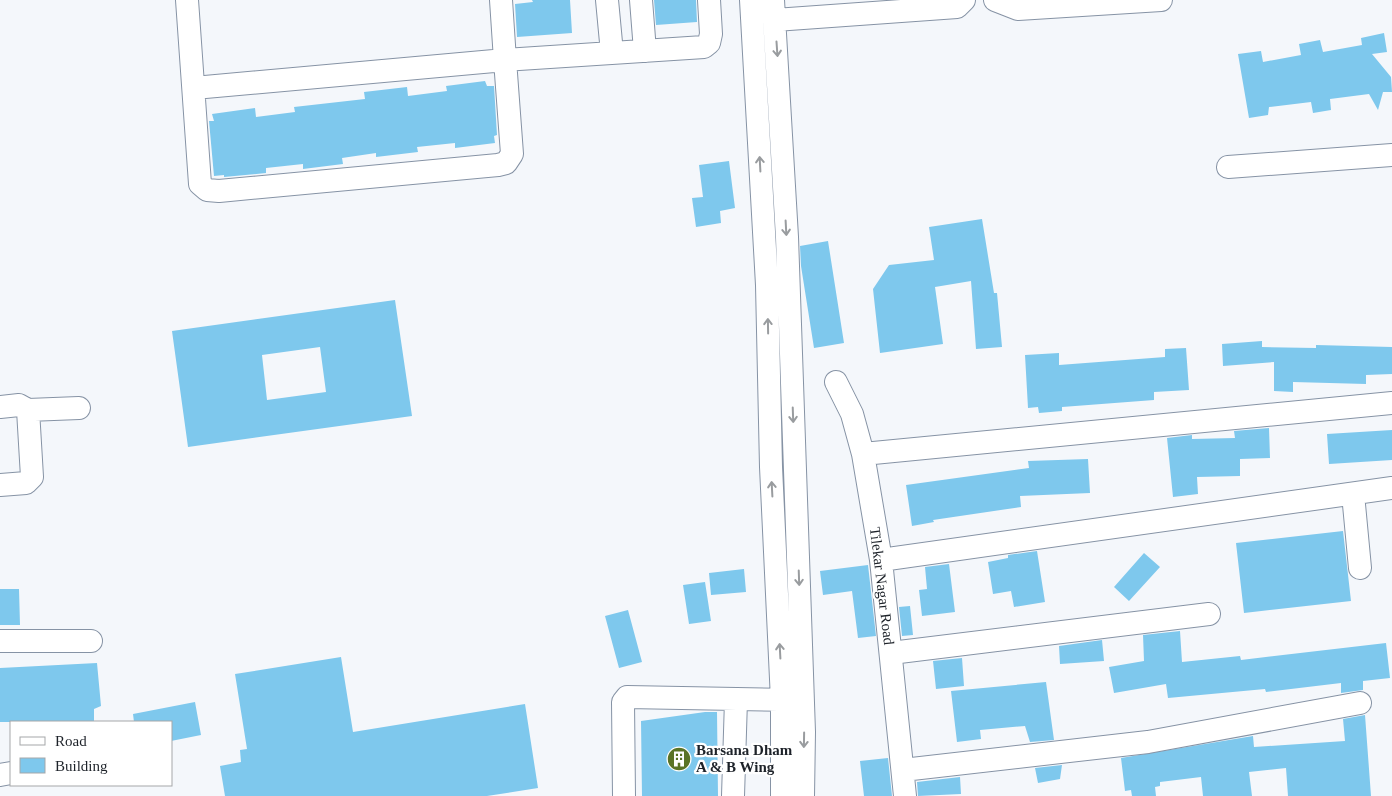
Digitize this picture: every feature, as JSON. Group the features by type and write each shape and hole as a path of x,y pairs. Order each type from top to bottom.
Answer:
{"street":[{"path":"187,0 200,184 207,190 219,191 506,163 512,154 501,0"},
{"path":"607,0 612,53"},
{"path":"642,0 645,51"},
{"path":"194,88 505,60 704,47 709,43 711,34 709,0"},
{"path":"751,0 767,285 772,467 792,700 803,796"},
{"path":"782,796 792,700 787,237 774,10 957,7 964,0"},
{"path":"995,0 1018,9 1161,0"},
{"path":"1228,167 1392,155"},
{"name":"Tilekar Nagar Road","path":"836,382 852,414 863,454 881,560 905,796"},
{"path":"863,454 1392,403"},
{"path":"0,407 19,405 28,410 79,408"},
{"path":"0,485 26,483 32,476 28,410"},
{"path":"881,560 1392,488"},
{"path":"1353,494 1360,568"},
{"path":"891,653 1209,614"},
{"path":"0,641 91,641"},
{"path":"624,796 623,702 627,697 792,700"},
{"path":"733,796 736,700"},
{"path":"903,770 1148,742 1360,704"}],"building":[{"path":"532,0 570,0 572,33 517,37 515,4 533,2"},
{"path":"654,0 696,0 697,22 656,25"},
{"path":"1384,33 1387,52 1372,54 1391,77 1392,92 1383,92 1378,110 1369,94 1330,99 1331,110 1313,113 1311,102 1269,107 1268,115 1249,118 1238,54 1261,51 1263,62 1301,55 1299,44 1320,40 1323,52 1362,45 1361,38"},
{"path":"485,81 487,86 494,86 497,135 494,136 495,143 455,148 455,143 417,147 418,152 376,157 376,153 342,158 343,164 303,169 303,164 266,168 266,173 224,177 224,175 214,176 209,121 214,121 212,114 255,108 256,117 295,112 294,107 365,99 364,92 407,87 408,96 447,91 446,86"},
{"path":"729,161 735,208 720,211 721,223 696,227 692,198 703,197 699,165"},
{"path":"982,219 994,293 997,293 1002,347 976,349 971,281 935,287 943,344 880,353 873,289 889,265 934,260 929,227"},
{"path":"828,241 844,343 814,348 801,266 800,246"},
{"path":"395,300 412,416 188,447 172,331","holes":["320,347 326,392 267,400 262,355"]},
{"path":"1262,341 1262,347 1316,348 1316,345 1392,347 1392,374 1366,375 1366,384 1293,382 1293,392 1274,391 1274,362 1223,366 1222,344"},
{"path":"1186,348 1189,390 1154,392 1154,400 1062,407 1062,411 1039,413 1038,407 1028,408 1025,355 1059,353 1059,365 1165,357 1165,349"},
{"path":"1269,428 1270,458 1240,459 1240,476 1197,477 1198,494 1173,497 1167,438 1192,435 1192,439 1235,438 1234,431"},
{"path":"1392,430 1392,460 1329,464 1327,434"},
{"path":"1088,459 1090,493 1020,496 1021,507 933,520 934,522 912,526 906,485 1029,468 1028,461"},
{"path":"1343,531 1351,601 1244,613 1236,543"},
{"path":"1037,551 1045,602 1014,607 1011,591 993,594 988,562 1008,558 1008,555"},
{"path":"1144,553 1160,567 1129,601 1114,587"},
{"path":"949,564 955,612 922,616 919,590 927,589 925,567"},
{"path":"868,565 876,636 858,638 852,591 823,595 820,571"},
{"path":"744,569 746,592 711,595 709,573"},
{"path":"705,582 711,621 689,624 683,585"},
{"path":"0,589 19,589 20,625 0,625"},
{"path":"910,606 913,635 902,636 899,607"},
{"path":"628,610 642,662 619,668 605,616"},
{"path":"1180,631 1182,662 1240,656 1241,660 1386,643 1390,678 1363,681 1363,690 1341,693 1341,683 1266,692 1265,689 1168,698 1166,684 1114,693 1109,667 1144,661 1143,635"},
{"path":"1102,640 1104,661 1060,664 1059,646"},
{"path":"341,657 353,732 525,704 538,788 487,796 225,796 220,766 241,762 240,750 247,749 235,674"},
{"path":"962,658 964,686 936,689 933,661"},
{"path":"97,663 101,706 94,709 94,721 0,722 0,668"},
{"path":"1046,682 1054,740 1030,742 1025,726 980,730 981,739 957,742 951,691"},
{"path":"195,702 201,735 172,741 172,721 134,721 133,714"},
{"name":"Barsana Dham A & B Wing","path":"717,712 718,796 642,796 641,721"},
{"path":"1365,715 1371,796 1288,796 1286,768 1249,772 1252,796 1203,796 1201,777 1160,782 1160,786 1155,787 1156,796 1132,796 1131,790 1125,791 1121,758 1253,736 1254,747 1345,741 1343,719"},
{"path":"888,758 892,796 864,796 860,761"},
{"path":"1062,765 1060,779 1038,783 1035,768"},
{"path":"960,777 961,794 918,796 917,782"}],"place":[{"name":"Barsana Dham A & B Wing","path":"679,759"}]}
